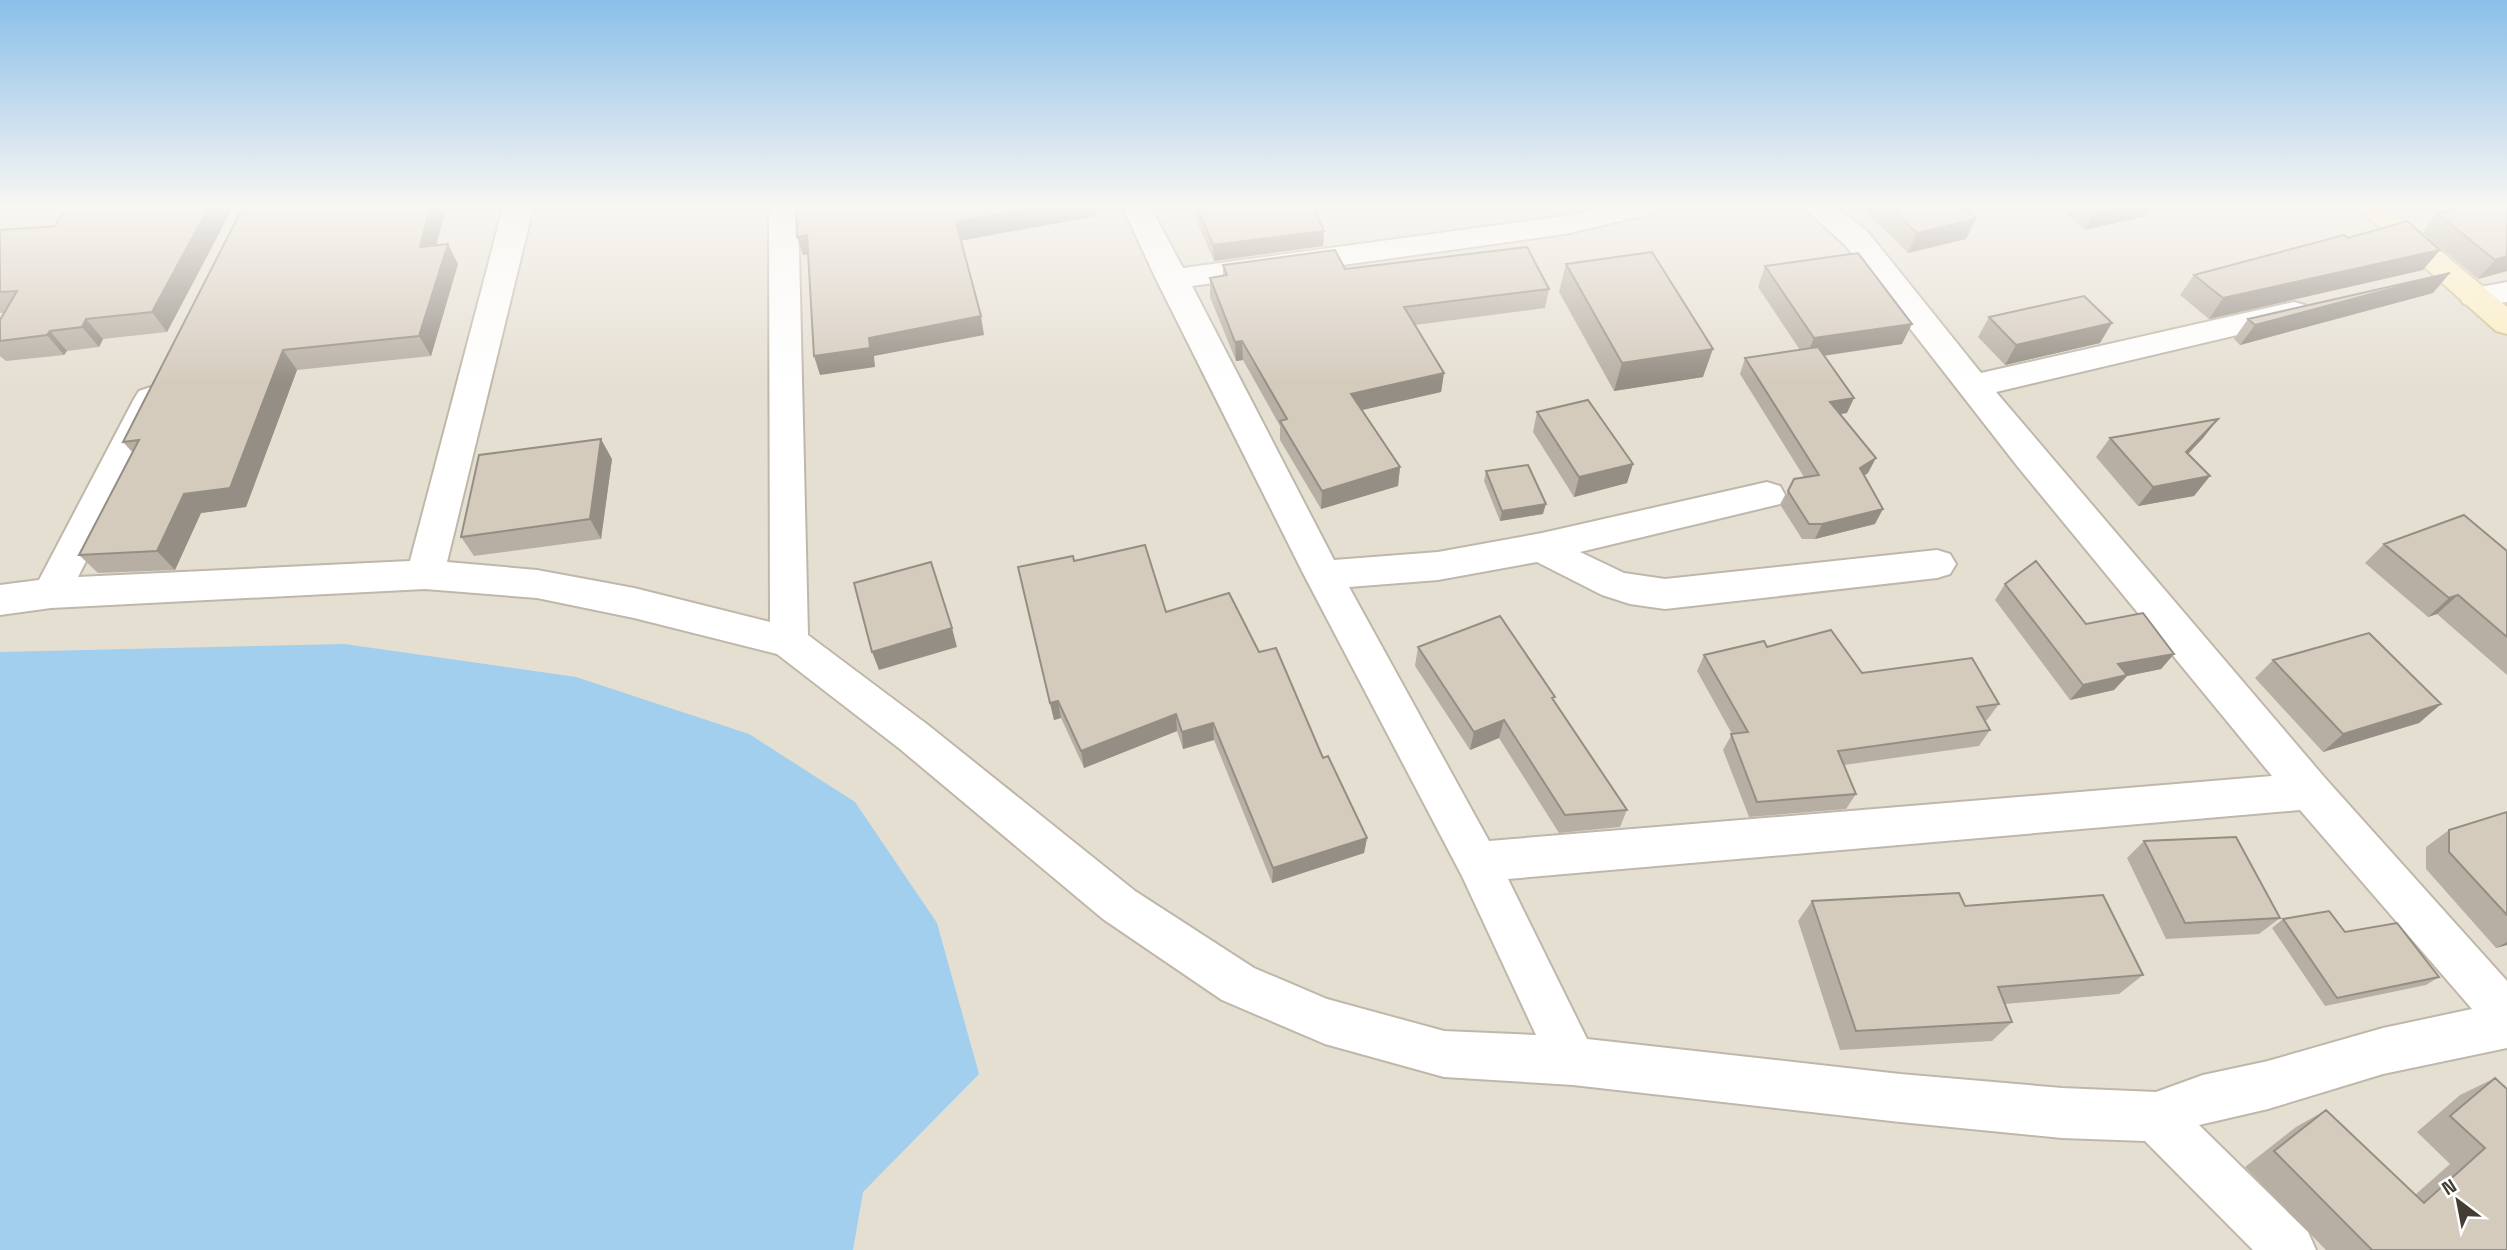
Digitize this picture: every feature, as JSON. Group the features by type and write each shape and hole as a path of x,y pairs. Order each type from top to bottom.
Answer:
{"main road":[{"path":"2441,266 2507,324"}],"street":[{"path":"425,575 504,266"},
{"path":"785,266 789,642"},
{"path":"1165,266 1323,575 1476,862 1573,1061"},
{"path":"1171,279 1246,266"},
{"path":"1878,266 2030,458 2311,791 2507,1015"},
{"path":"2412,285 2452,276"},
{"path":"2475,297 2507,292"},
{"path":"1972,386 2318,307"},
{"path":"51,593 167,369"},
{"path":"1323,575 1438,566 1542,547 1767,495"},
{"path":"1542,547 1593,576 1635,593 1665,594 1937,564"},
{"path":"0,600 51,593 425,575 537,584 634,603 789,642 914,737 1119,905 1237,984 1325,1021 1444,1054 1573,1061 1900,1098 2062,1113 2156,1117 2203,1099 2268,1085 2383,1051 2507,1025"},
{"path":"1476,862 2311,791"},
{"path":"2156,1117 2290,1250"}],"shaded area":[{"path":"0,266 2507,266 2507,1250 0,1250"}],"water":[{"path":"344,644 576,677 749,734 855,802 937,923 979,1074 863,1192 853,1250 0,1250 0,652"}],"building":[{"path":"0,266 177,266 152,312 86,319 82,327 50,331 47,335 0,341 0,320 17,291 0,292"},
{"path":"213,266 441,266 419,336 283,350 230,488 184,494 157,551 79,555 139,440 123,442"},
{"path":"809,266 968,266 981,316 869,338 870,348 814,356"},
{"path":"1224,266 1344,266 1345,269 1367,266 1537,266 1549,289 1404,307 1444,373 1351,394 1400,467 1322,491 1280,421 1287,419 1242,341 1235,342 1210,278 1227,275"},
{"path":"1567,266 1661,266 1713,349 1622,363"},
{"path":"1765,266 1868,266 1912,324 1814,338"},
{"path":"2226,266 2366,266 2223,298 2194,275"},
{"path":"2450,273 2255,325 2248,319"},
{"path":"2084,296 2112,323 2016,345 1989,317"},
{"path":"1818,347 1854,398 1830,402 1876,458 1860,468 1883,509 1822,524 1809,524 1788,491 1794,479 1819,475 1745,358"},
{"path":"1588,400 1633,464 1579,477 1537,412"},
{"path":"2218,419 2186,452 2210,476 2153,487 2110,438"},
{"path":"601,439 590,519 461,537 479,455"},
{"path":"1528,465 1546,504 1502,511 1486,471"},
{"path":"2464,515 2507,551 2507,637 2458,595 2449,598 2384,544"},
{"path":"1145,545 1166,612 1229,593 1259,652 1276,648 1323,758 1328,756 1367,838 1273,868 1213,723 1182,732 1176,714 1081,751 1058,701 1050,703 1018,567 1073,556 1074,561"},
{"path":"2036,561 2086,624 2143,613 2174,654 2118,664 2127,675 2083,685 2005,584"},
{"path":"931,562 952,628 872,652 854,583"},
{"path":"1500,616 1627,810 1565,815 1504,720 1474,732 1418,647"},
{"path":"1831,630 1862,673 1972,658 1999,704 1977,707 1990,730 1838,751 1856,794 1757,802 1731,734 1748,732 1704,655 1764,641 1767,647"},
{"path":"2369,633 2441,704 2343,734 2273,660"},
{"path":"2507,812 2507,915 2449,852 2449,830"},
{"path":"2236,837 2280,918 2185,923 2144,841"},
{"path":"1959,893 1965,906 2103,895 2143,975 1998,987 2012,1022 1856,1031 1812,901"},
{"path":"2329,911 2345,932 2397,923 2439,977 2337,998 2283,919"},
{"path":"2495,1078 2507,1089 2507,1250 2372,1250 2274,1151 2326,1110 2424,1203 2485,1148 2450,1116"}]}
